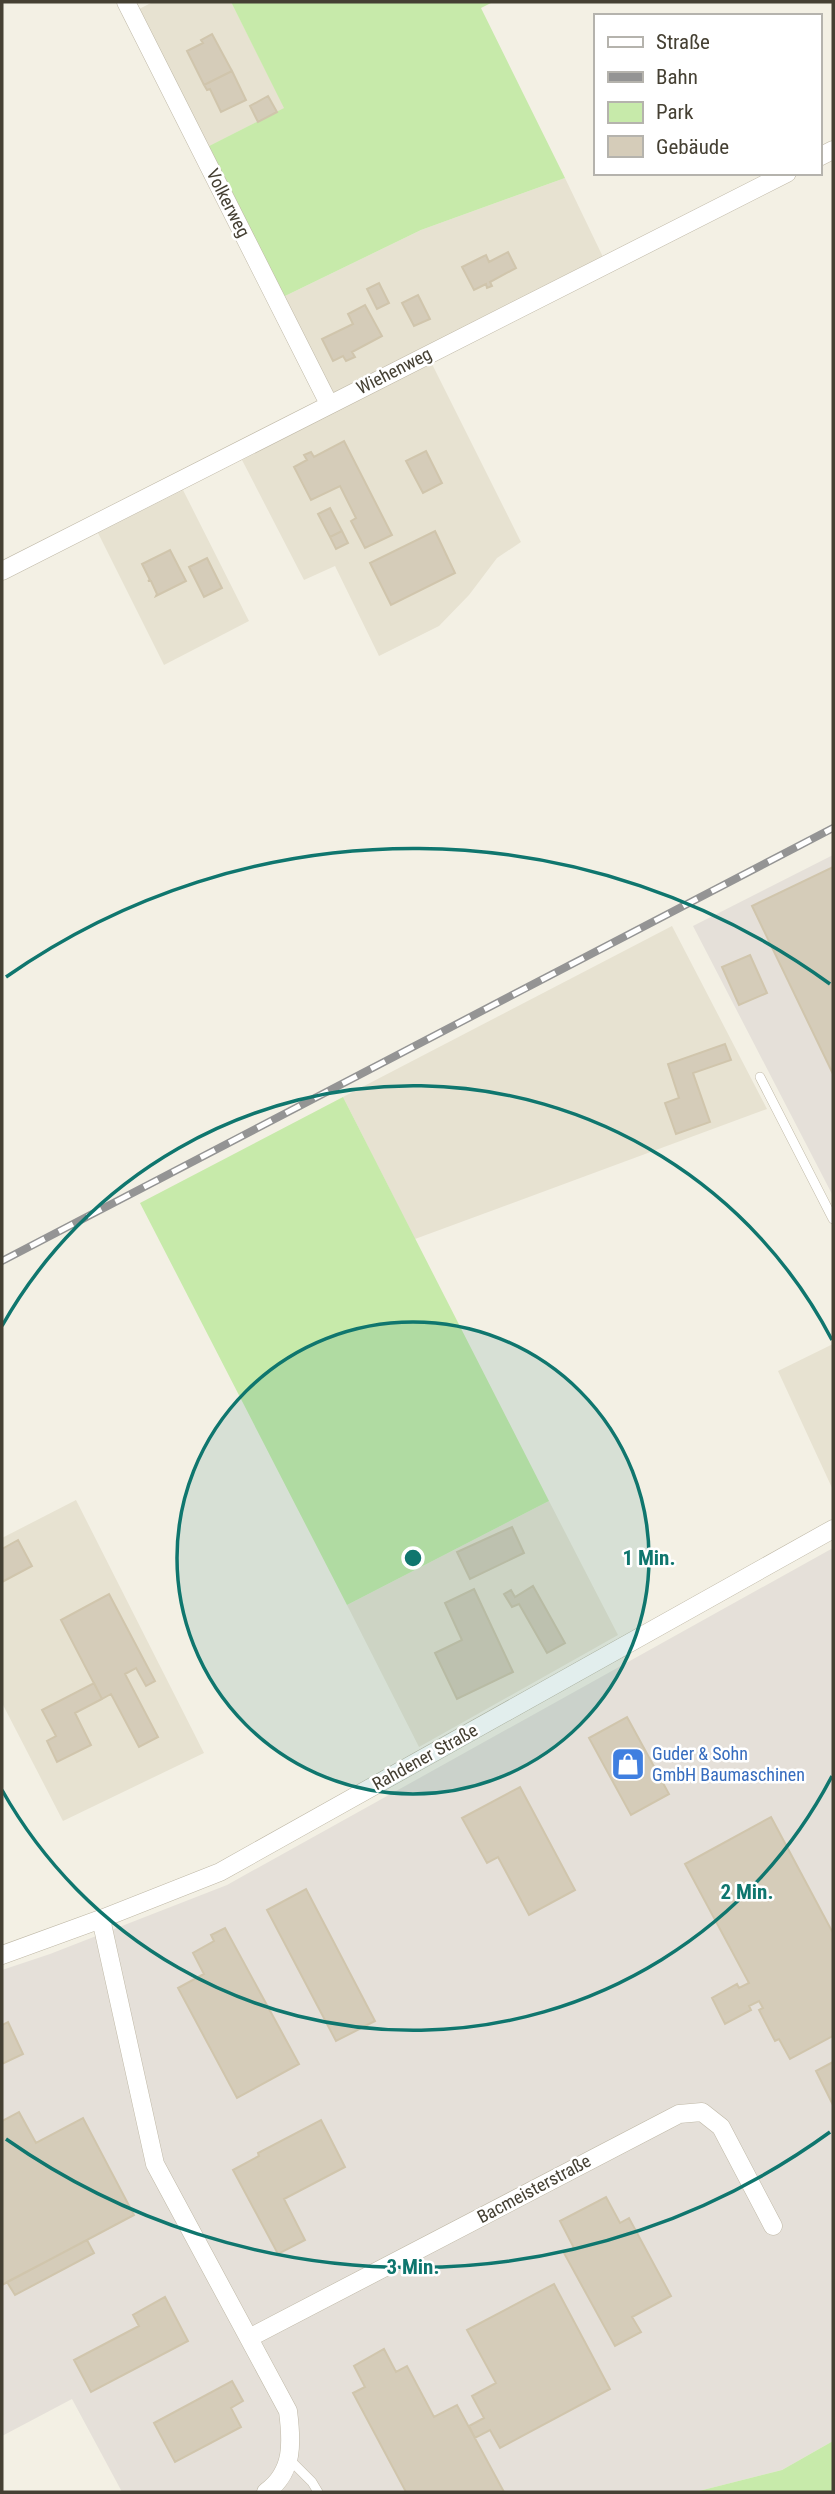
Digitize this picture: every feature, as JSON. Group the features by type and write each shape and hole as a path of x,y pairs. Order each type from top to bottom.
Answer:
{"street":[{"name":"Volkerweg","path":"126,2 329,404"},
{"name":"Wiehenweg","path":"2,571 783,175"},
{"name":"Rahdener Straße","path":"2,1955 220,1872 833,1529"},
{"path":"101,1919 155,2164 288,2411 292,2440 289,2459 282,2477 266,2492"},
{"name":"Bacmeisterstraße","path":"249,2338 679,2114 702,2112 721,2127 773,2226"}],"lane":[{"path":"760,1077 833,1219"},
{"path":"289,2459 318,2492"}],"shaded area":[{"path":"153,2 231,2 285,108 209,146 139,9"},
{"path":"565,178 603,257 424,348 521,542 497,558 469,595 439,626 379,656 335,566 304,580 242,460 341,409 283,297 421,230"},
{"path":"183,490 249,621 164,665 98,533"},
{"path":"833,855 833,1196 693,926"},
{"path":"672,926 767,1109 415,1239 343,1097"},
{"path":"833,1344 833,1490 778,1371"},
{"path":"76,1500 204,1753 63,1821 2,1703 2,1538"},
{"path":"549,1501 618,1635 419,1747 347,1605"},
{"path":"833,1548 833,2441 782,2470 695,2492 122,2492 72,2399 2,2436 2,1970 227,1885"}],"green space":[{"path":"231,2 493,2 481,8 565,178 421,230 283,297 209,146 284,108"},
{"path":"343,1097 549,1501 347,1605 140,1203"},
{"path":"833,2441 833,2492 695,2492 782,2470"}],"building":[{"path":"212,34 232,71 204,85 187,51 203,43 201,40"},
{"path":"232,71 246,100 221,112 210,89 207,90 204,85"},
{"path":"268,96 277,112 258,122 250,106"},
{"path":"508,252 516,268 490,282 492,286 487,288 486,284 474,290 462,267 486,255 489,262"},
{"path":"379,283 389,303 377,309 367,289"},
{"path":"418,295 430,319 414,326 402,303"},
{"path":"365,305 382,336 352,352 355,357 346,361 343,356 333,361 322,339 353,324 348,314"},
{"path":"344,441 392,535 365,548 351,521 356,518 340,486 311,500 294,467 307,460 304,455 311,452 314,457"},
{"path":"426,451 442,483 423,493 406,461"},
{"path":"330,508 342,531 330,537 318,514"},
{"path":"342,531 348,543 336,549 330,537"},
{"path":"435,531 455,573 391,605 370,563"},
{"path":"170,550 186,581 156,596 142,564"},
{"path":"207,558 222,588 204,597 189,567"},
{"path":"833,867 833,1074 752,906"},
{"path":"750,955 767,993 739,1005 722,967"},
{"path":"725,1044 731,1060 693,1073 710,1122 676,1134 665,1103 679,1098 668,1064"},
{"path":"512,1527 524,1553 470,1579 457,1552"},
{"path":"18,1540 32,1566 2,1582 2,1549"},
{"path":"533,1586 565,1643 547,1653 519,1604 512,1607 504,1594 511,1590 515,1597"},
{"path":"474,1589 513,1672 457,1699 435,1653 462,1640 445,1603"},
{"path":"109,1594 155,1681 146,1686 136,1668 125,1674 158,1737 139,1747 111,1694 102,1699 61,1620"},
{"path":"94,1683 102,1699 75,1713 91,1745 57,1762 47,1741 56,1736 42,1710"},
{"path":"627,1717 669,1794 631,1815 589,1738"},
{"path":"520,1787 575,1890 529,1915 498,1857 487,1863 462,1818"},
{"path":"771,1817 833,1933 833,2036 790,2059 779,2039 775,2041 759,2010 763,2008 759,2001 749,2006 751,2010 725,2024 712,1998 737,1984 739,1988 749,1983 685,1864"},
{"path":"306,1889 375,2021 336,2041 267,1910"},
{"path":"225,1928 299,2064 237,2098 178,1988 204,1974 193,1953 214,1941 211,1935"},
{"path":"8,2022 23,2054 2,2064 2,2025"},
{"path":"833,2062 833,2105 816,2071"},
{"path":"19,2112 36,2143 83,2118 134,2215 2,2285 2,2121"},
{"path":"321,2120 345,2167 284,2199 305,2240 278,2254 233,2170 259,2156 258,2153"},
{"path":"606,2197 620,2223 629,2218 671,2296 632,2317 641,2332 615,2346 564,2253 574,2248 560,2221"},
{"path":"87,2240 94,2253 15,2295 7,2282"},
{"path":"554,2284 610,2389 500,2448 490,2430 475,2438 469,2426 484,2418 472,2396 496,2383 467,2330"},
{"path":"165,2297 188,2341 91,2392 74,2360 139,2326 133,2315"},
{"path":"384,2349 396,2372 407,2366 434,2417 457,2405 504,2492 406,2492 353,2393 365,2387 354,2366"},
{"path":"232,2381 243,2401 231,2408 241,2427 175,2462 154,2423"}],"railway":[{"path":"2,1261 833,828"}],"place":[{"name":"Guder & Sohn GmbH Baumaschinen","path":"628,1764"}]}
